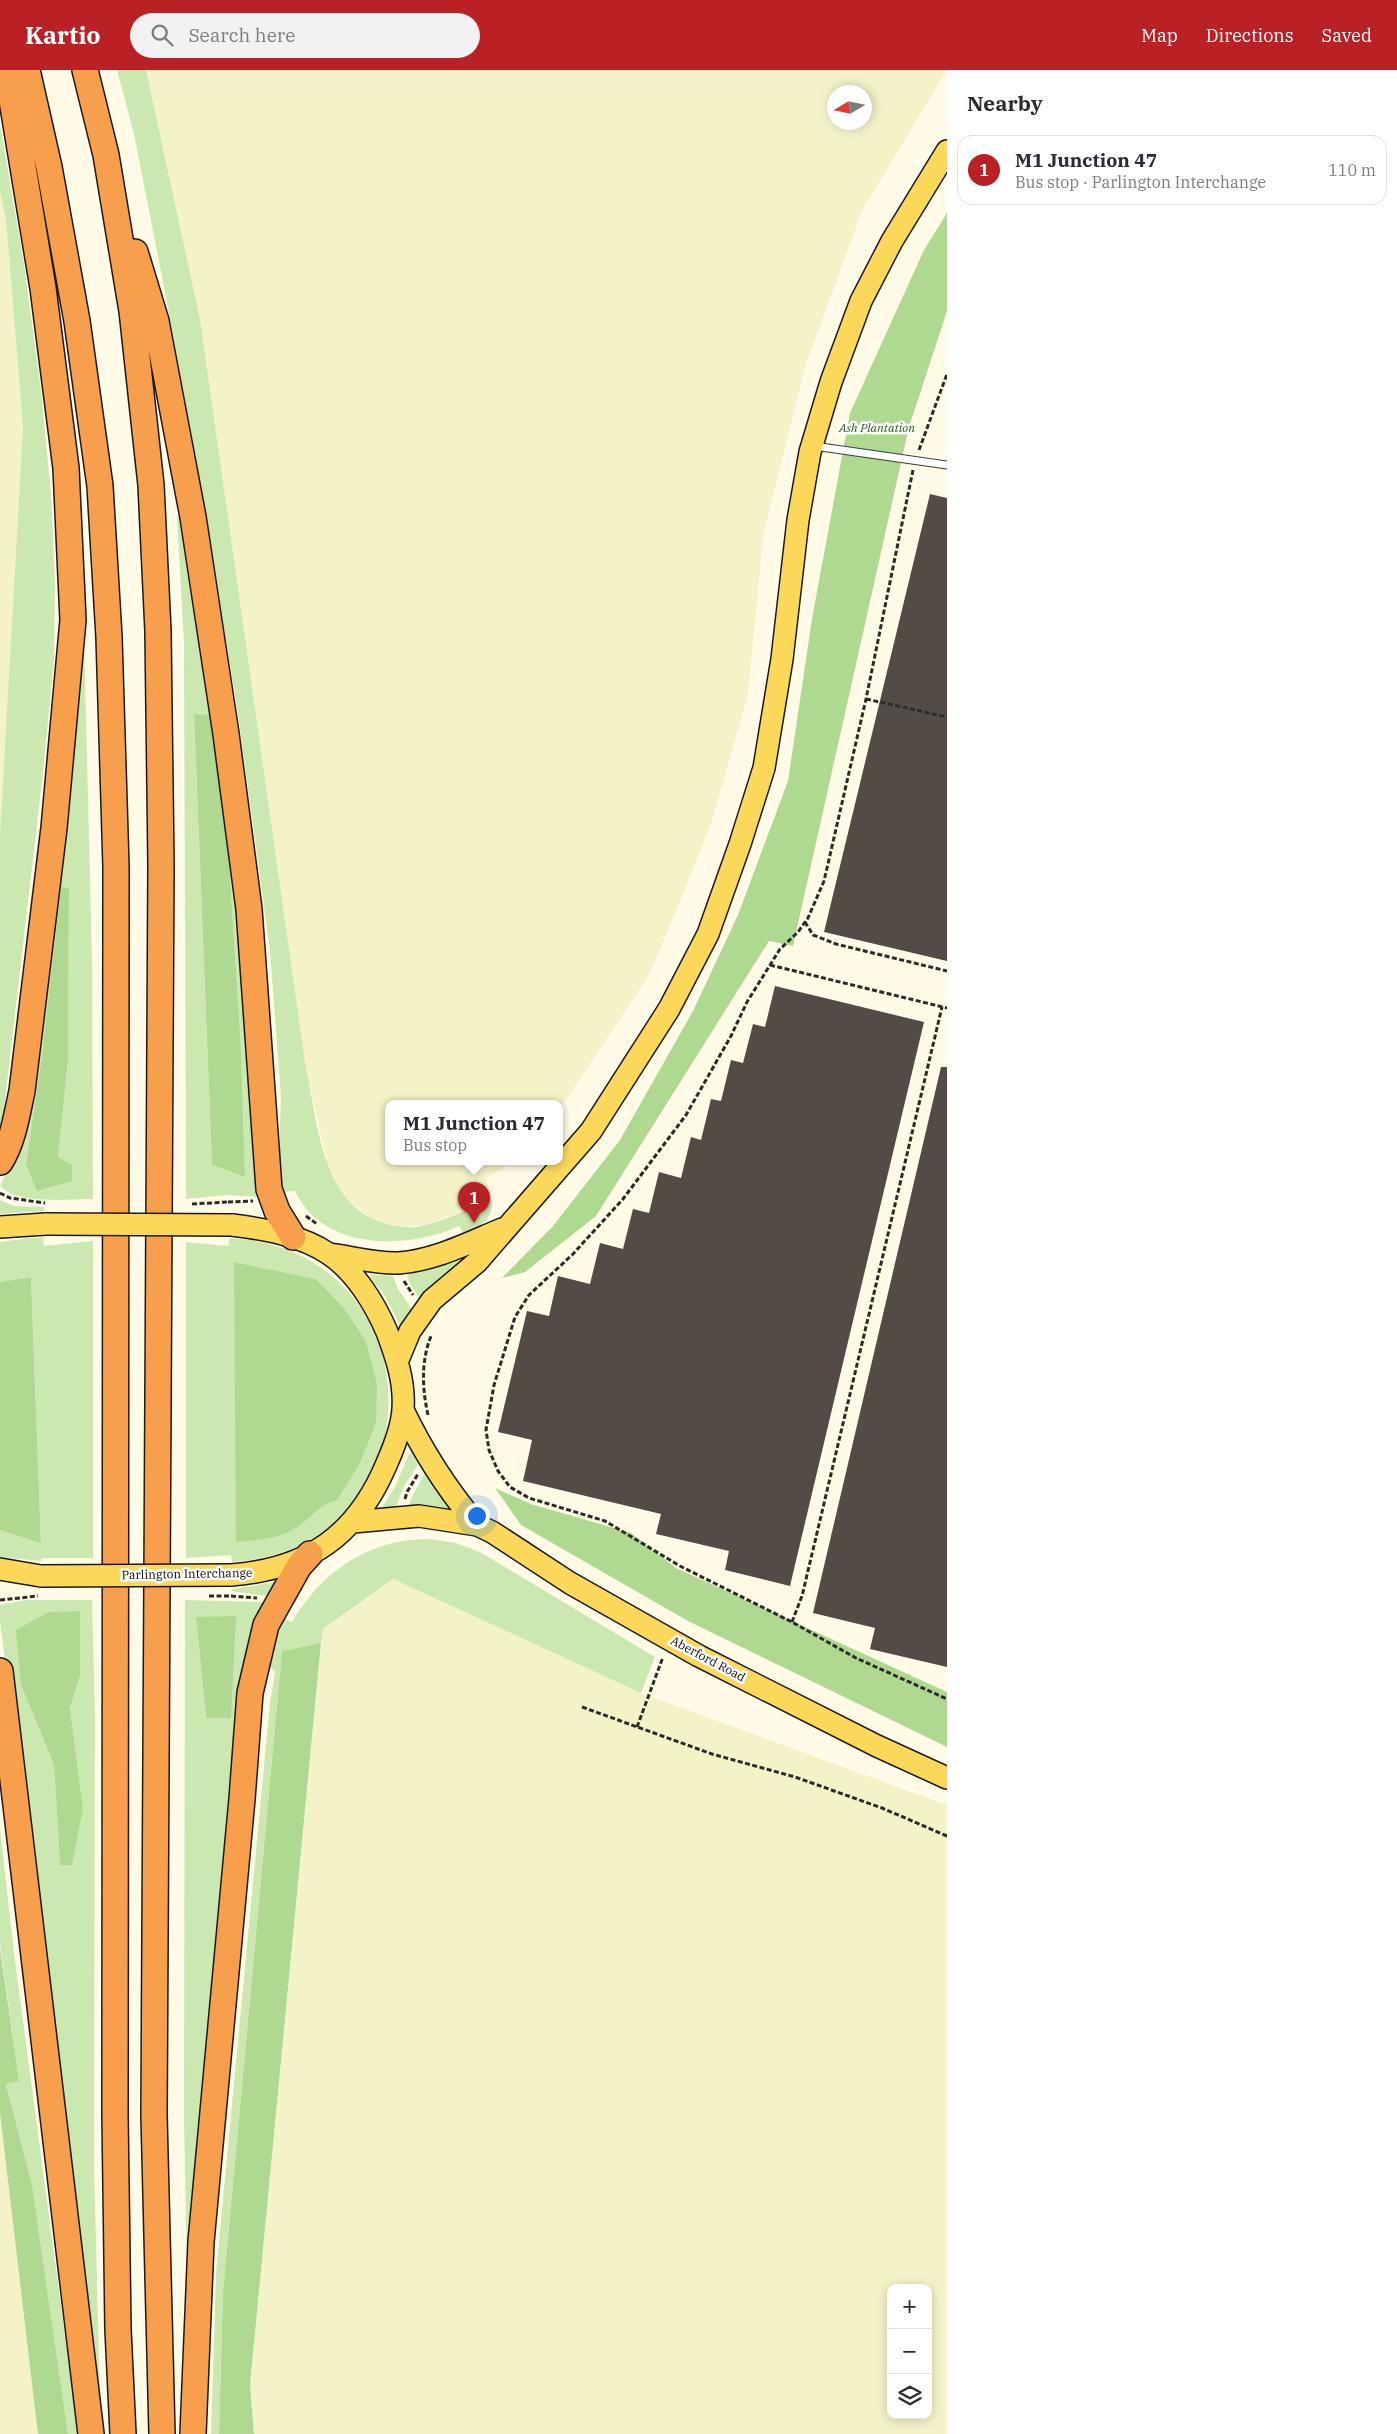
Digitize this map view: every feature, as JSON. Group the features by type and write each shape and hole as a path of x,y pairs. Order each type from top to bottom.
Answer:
{"highway":[{"path":"0,1162 5,1154 15,1123 22,1091 54,828 73,620 66,468 43,288 7,70"},
{"path":"27,70 49,167 77,322 100,486 109,637 116,877 115,2115 118,2329 123,2434"},
{"path":"85,70 106,155 156,321 194,517 226,734 249,909 268,1178 272,1200 293,1237"},
{"path":"106,155 133,321 151,485 158,631 161,865 154,2115 162,2434"},
{"path":"193,2434 200,2242 242,1799 250,1693 266,1625 298,1566 310,1554"},
{"path":"0,1671 91,2434"}],"main road":[{"path":"563,1163 591,1131 669,1010 708,934 740,844 764,768 782,659 798,520 812,446 831,382 861,301 892,241 947,151"},
{"path":"398,1360 410,1331 432,1300 477,1262 561,1165"},
{"name":"Parlington Interchange","path":"0,1227 46,1214 232,1225 262,1229 293,1237 329,1254 352,1276 378,1310 398,1360 403,1410 393,1449 377,1487 353,1522 333,1540 310,1554 284,1566 258,1573 41,1586 0,1569"},
{"path":"329,1254 398,1263 440,1255 508,1226"},
{"name":"Aberford Road","path":"403,1410 430,1463 447,1489 477,1525"},
{"name":"Aberford Road","path":"353,1522 401,1516 438,1518 477,1525 492,1532 570,1583 669,1639 877,1746 947,1778"}],"lane":[{"path":"812,446 947,465"}],"path":[{"path":"947,374 914,460 866,699 824,881 817,902 798,932 780,949 747,1002 731,1036 686,1115 649,1167 600,1226 529,1295 515,1317 494,1385 486,1430 489,1450 498,1471 510,1487 529,1498 605,1521 680,1566 792,1622 856,1658 947,1699"},
{"path":"866,699 947,717"},
{"path":"805,922 813,934 836,944 947,971"},
{"path":"770,965 947,1008"},
{"path":"792,1622 802,1596 942,1007"},
{"path":"0,1192 46,1214"},
{"path":"228,1202 272,1200"},
{"path":"303,1214 320,1226"},
{"path":"398,1263 407,1286 424,1310 437,1322 426,1349 423,1378 430,1420"},
{"path":"401,1516 407,1492 419,1472 430,1463"},
{"path":"0,1600 41,1586"},
{"path":"231,1596 262,1598 276,1606"},
{"path":"637,1727 669,1639"},
{"path":"582,1707 712,1754 795,1777 882,1808 947,1836"}],"shaded area":[{"path":"146,70 947,70 863,209 806,364 763,537 748,695 710,827 651,972 563,1104 563,1100 385,1100 385,1165 508,1165 486,1178 491,1199 429,1224 400,1227 372,1219 347,1200 336,1186 328,1166 306,1069 200,319"},
{"path":"0,191 6,219 23,427 0,837"},
{"path":"393,1579 641,1693 947,1805 947,2434 254,2434 250,2385 323,1630"},
{"path":"0,2113 33,2386 38,2434 0,2434"}],"green space":[{"path":"117,70 146,70 200,319 306,1069 325,1157 333,1177 344,1195 359,1210 387,1224 406,1227 425,1225 491,1199 492,1205 489,1217 481,1226 465,1236 459,1226 438,1234 392,1241 368,1240 345,1235 325,1225 308,1211 295,1191 282,1192 279,1160 281,1097 270,951 238,714 204,501 166,297 134,134"},
{"path":"0,125 24,264 41,391 51,494 55,585 54,660 43,772 4,1109 7,1111 0,1137 0,835 23,427 6,219 0,191"},
{"name":"Ash Plantation","path":"947,213 947,311 909,427 793,946 769,941 596,1216 525,1272 502,1278 553,1226 620,1140 693,1011 738,915 788,781 812,619 850,413 924,250"},
{"path":"184,516 211,715 194,715 212,1165 245,1177 241,1047 227,829 240,938 261,1197 227,1195 186,1199 184,644 177,517"},
{"path":"82,556 92,960 93,1199 44,1200 18,1196 0,1186 8,1169","holes":["61,888 69,888 68,1061 58,1157 26,1164 41,1062"]},
{"path":"194,714 211,715 227,829 241,1047 245,1177 212,1165"},
{"path":"61,887 69,888 68,1061 58,1157 72,1165 72,1181 37,1191 26,1164 41,1062"},
{"path":"0,1200 14,1206 44,1207 44,1211 0,1214"},
{"path":"43,1238 44,1246 93,1241 93,1558 41,1558 41,1561 0,1557 0,1530 41,1542 31,1277 0,1282 0,1242"},
{"path":"230,1238 299,1255 349,1292 378,1343 388,1400 379,1457 350,1508 301,1545 232,1562 231,1555 186,1558 186,1242 228,1246","holes":["234,1262 316,1279 345,1309 366,1341 377,1383 322,1504 301,1525"]},
{"path":"481,1246 421,1301 410,1284 407,1274 446,1264"},
{"path":"234,1262 316,1279 345,1309 366,1341 377,1383 376,1423 359,1465 337,1500 322,1507 303,1523 279,1536 236,1542"},
{"path":"371,1274 393,1276 398,1289 413,1311 401,1327 385,1296 370,1277"},
{"path":"31,1277 41,1543 0,1530 0,1282"},
{"path":"412,1453 418,1465 404,1486 395,1509 384,1510 382,1507 395,1487 409,1454"},
{"path":"424,1474 440,1494 457,1512 408,1508"},
{"path":"495,1488 531,1504 631,1533 676,1568 947,1692 947,1747 688,1621 521,1525"},
{"path":"430,1539 456,1543 480,1552 655,1657 641,1693 393,1579 323,1629 321,1643 282,1651 223,2292 219,2434 211,2434 216,2273 270,1703 275,1672 269,1666 277,1634 284,1618 292,1622 318,1587 333,1573 368,1551 387,1544 408,1540"},
{"path":"276,1582 272,1597 231,1591 232,1589"},
{"path":"26,1600 92,1600 95,1715 94,2165 100,2394 98,2395 0,1621 0,1605","holes":["80,1676 70,1708 83,1808 60,1864 54,1765 21,1685"]},
{"path":"185,1600 264,1602 267,1606 189,2382 184,2117","holes":["196,1617 231,1718 206,1718"]},
{"path":"80,1611 80,1676 70,1708 83,1808 72,1865 60,1865 54,1765 21,1685 16,1630 49,1612"},
{"path":"236,1616 231,1718 206,1718 196,1617"},
{"path":"321,1643 250,2385 254,2434 219,2434 223,2292 282,1651"},
{"path":"0,1828 14,1953 78,2434 68,2434 32,2184 6,2083 19,2081 0,1943"},
{"path":"0,1948 19,2081 6,2084 32,2184 68,2434 38,2434 0,2113"}],"building":[{"path":"930,494 947,498 947,961 824,932"},
{"path":"775,986 924,1022 790,1586 725,1570 729,1551 656,1534 661,1514 523,1481 532,1440 498,1432 527,1311 549,1316 558,1276 590,1284 600,1243 623,1249 633,1209 649,1213 659,1172 681,1178 691,1137 701,1140 711,1099 721,1101 731,1060 743,1063 753,1024 765,1027"},
{"path":"941,1067 947,1067 947,1667 870,1649 875,1628 813,1613"}],"place":[{"name":"M1 Junction 47","path":"474,1223"}]}
